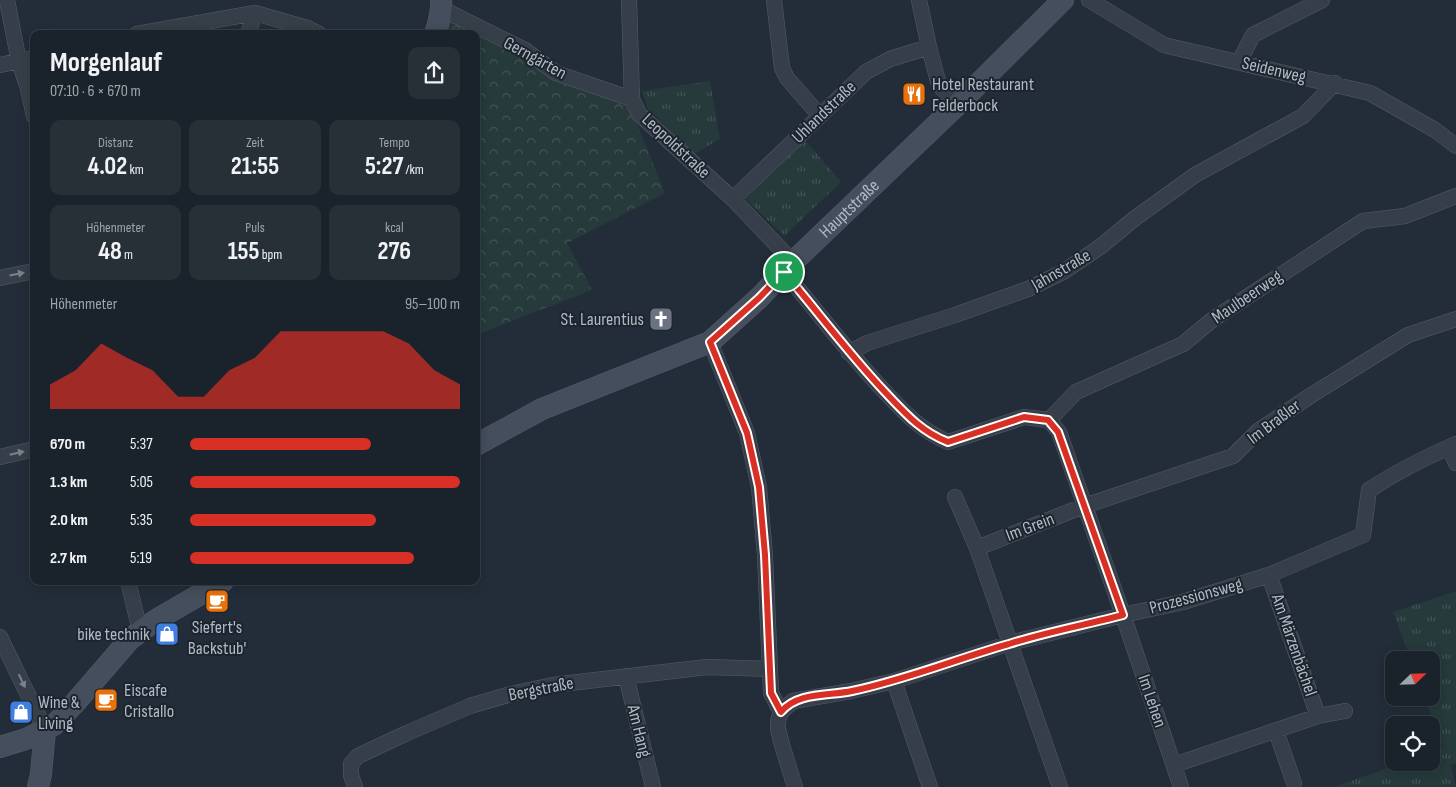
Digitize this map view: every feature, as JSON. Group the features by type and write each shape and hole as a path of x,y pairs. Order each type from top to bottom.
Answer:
{"main road":[{"name":"Hauptstraße","path":"480,443 542,410 710,342 759,298 788,267 1063,0"},
{"path":"436,30 441,5"},
{"path":"0,747 26,739 46,730 60,719 119,650 140,631 215,585"},
{"path":"38,787 46,730"}],"street":[{"path":"7,0 18,62 30,98"},
{"name":"Leopoldstraße","path":"629,0 632,100 639,114 733,199 788,267"},
{"path":"774,0 782,68 787,78 820,116"},
{"path":"919,0 939,85 956,105"},
{"name":"Seidenweg","path":"1089,0 1164,46 1334,83 1370,93 1435,130 1456,146"},
{"path":"1239,62 1253,35 1322,0"},
{"name":"Gerngärten","path":"441,5 524,50 556,73 632,100"},
{"path":"249,30 255,13"},
{"path":"159,30 255,13 311,30"},
{"name":"Uhlandstraße","path":"733,199 866,72 890,59 929,47"},
{"path":"0,66 30,59"},
{"name":"Jahnstraße","path":"849,353 867,343 1028,289 1063,272 1100,247 1134,219 1195,175 1303,116 1334,83"},
{"name":"Maulbeerweg","path":"1048,420 1076,392 1183,344 1220,315 1363,221 1405,216 1456,196"},
{"path":"788,267 849,353 920,427 932,435 948,442 1024,417 1048,420"},
{"path":"0,278 30,272"},
{"name":"Im Braßler","path":"1084,506 1233,456 1258,431 1408,335 1456,320"},
{"path":"710,342 747,433 759,487 765,555 771,693 781,712 778,720 778,729 795,787"},
{"name":"Im Lehen","path":"1048,420 1058,432 1123,615 1181,787"},
{"name":"Prozessionsweg","path":"781,712 793,701 803,698 851,691 894,681 1010,643 1182,602 1269,574 1363,535 1369,490 1380,483 1453,446 1456,463"},
{"path":"0,457 30,451"},
{"path":"955,498 977,548 1060,787"},
{"name":"Im Grein","path":"977,548 1084,506"},
{"name":"Am Märzenbächel","path":"1269,574 1318,716"},
{"path":"129,587 140,631"},
{"path":"0,637 46,730"},
{"name":"Bergstraße","path":"355,787 351,775 351,764 358,756 470,706 511,694 553,684 707,668 769,669"},
{"name":"Am Hang","path":"626,676 653,787"},
{"path":"894,681 930,787"},
{"name":"Am Märzenbächel","path":"1174,765 1318,716 1345,711"},
{"path":"1276,731 1294,783"}],"green space":[{"path":"449,19 472,30 443,30"},
{"path":"480,34 629,104 665,193 567,243 592,290 480,333"},
{"path":"710,81 720,139 694,154 648,109 642,91"},
{"path":"805,140 841,182 784,236 746,199"},
{"path":"1456,591 1456,764 1451,765 1456,787 1334,787 1385,769 1385,771 1440,771 1440,749 1443,748 1440,740 1440,716 1431,716 1428,706 1440,706 1440,651 1408,651 1393,612"}],"place":[{"name":"Hotel Restaurant Felderbock","path":"914,94"},
{"name":"St. Laurentius","path":"661,319"},
{"name":"Siefert's Backstub'","path":"217,601"},
{"name":"bike technik","path":"167,634"},
{"name":"Eiscafe Cristallo","path":"106,700"},
{"name":"Wine & Living","path":"21,712"}],"route":[{"path":"784,272 816,309 849,353 905,413 932,435 948,442 1024,417 1048,420 1054,425 1123,615 1010,643 894,681 851,691 803,698 785,706 781,712 771,693 765,555 759,487 747,433 710,342 759,298 784,272"}]}
